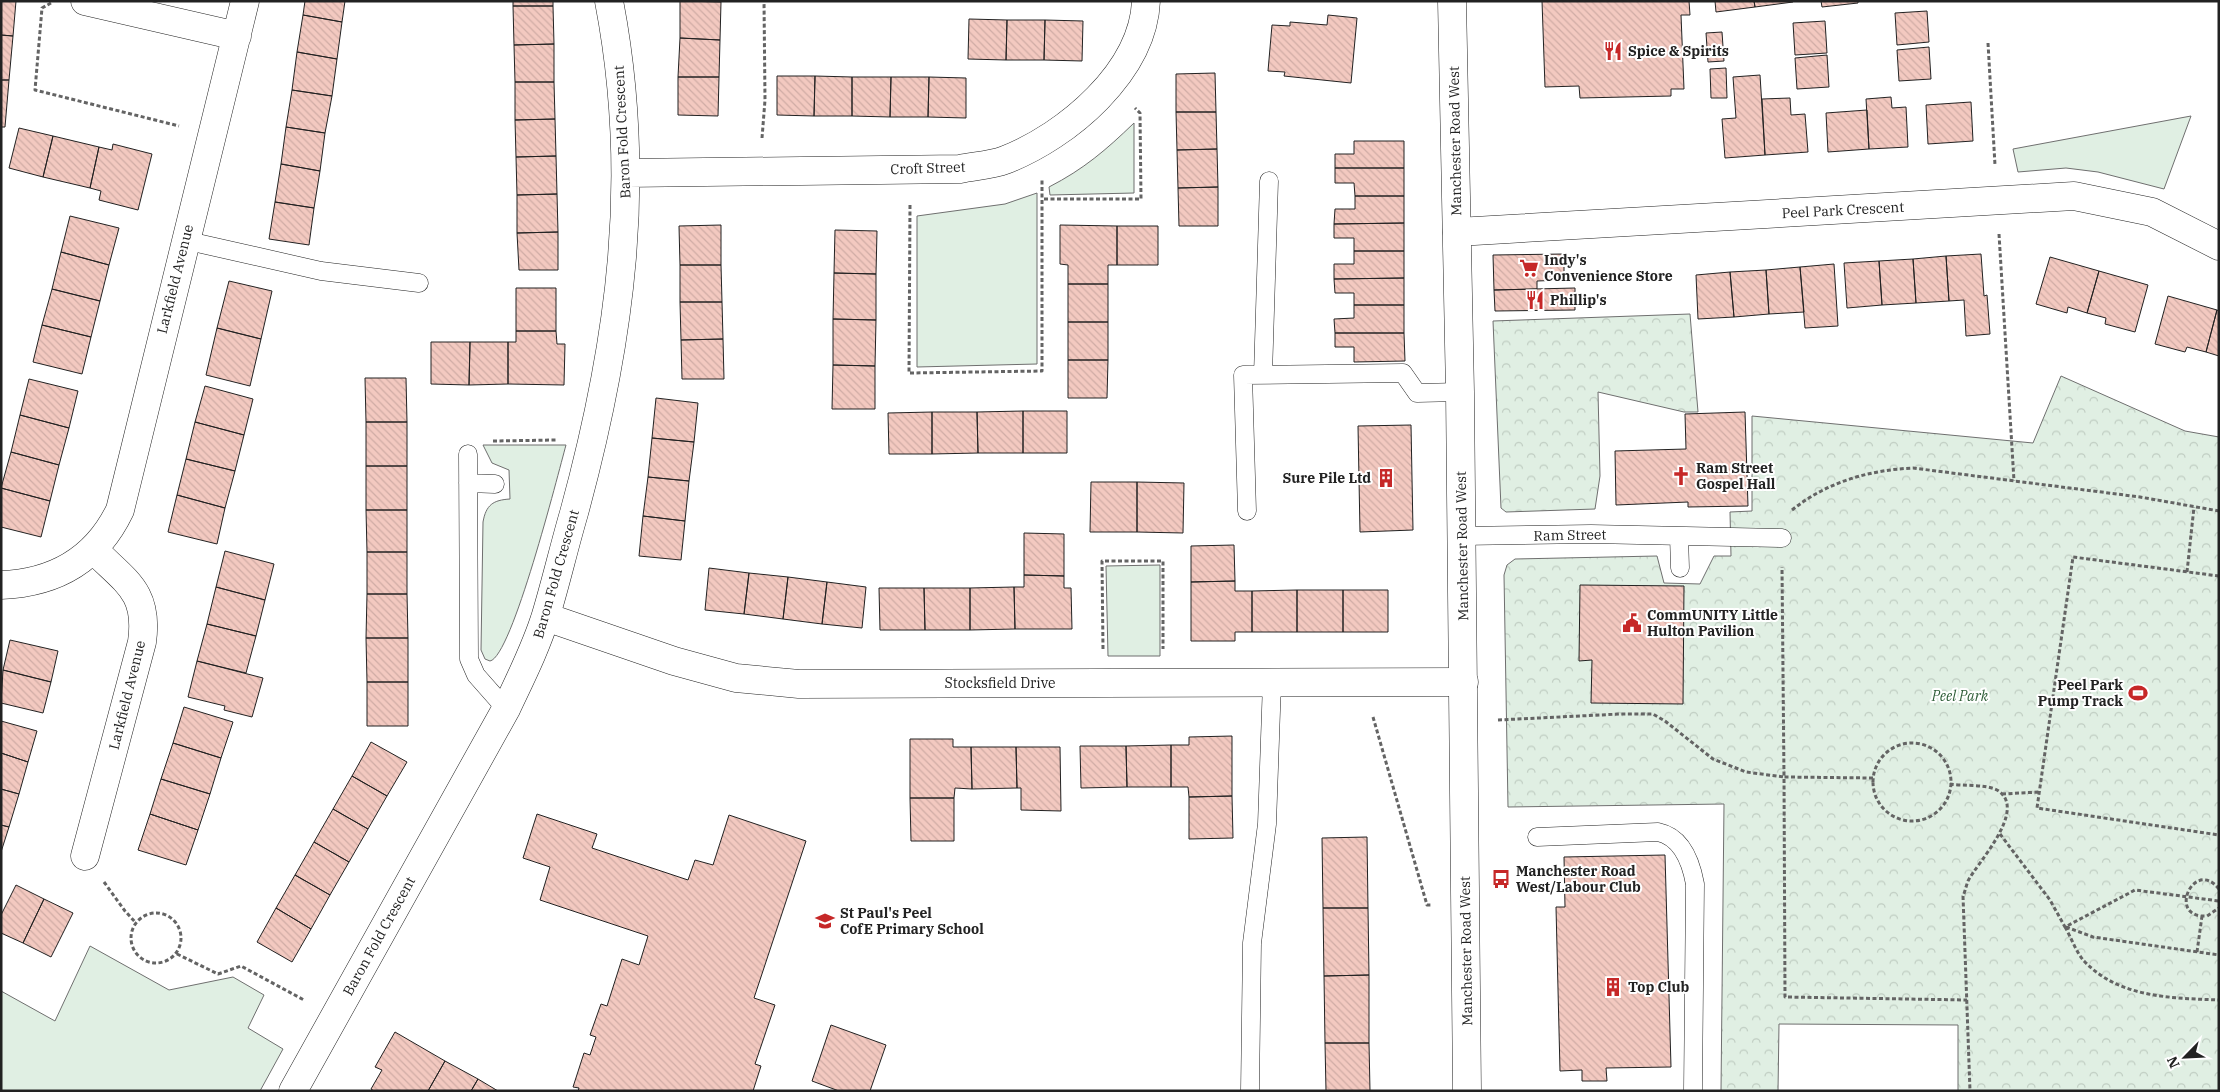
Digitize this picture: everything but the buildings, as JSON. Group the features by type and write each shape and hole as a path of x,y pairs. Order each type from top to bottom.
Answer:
{"street":[{"path":"85,1 237,36"},
{"name":"Larkfield Avenue","path":"1,585 30,582 58,573 94,550 110,532 120,510 184,240 237,36 244,1"},
{"name":"Baron Fold Crescent","path":"293,1091 506,709 546,617 594,440 615,329 624,247 627,172 622,94 609,1"},
{"name":"Croft Street","path":"627,172 960,168 1004,160 1038,145 1071,123 1114,79 1137,42 1146,1"},
{"name":"Manchester Road West","path":"1452,1 1464,682 1467,1091"},
{"name":"Peel Park Crescent","path":"1457,232 2074,196 2152,212 2219,246"},
{"name":"Larkfield Avenue","path":"85,856 142,642 144,625 142,606 135,591 94,550"},
{"name":"Stocksfield Drive","path":"546,617 674,661 736,678 799,684 1464,682"}],"lane":[{"path":"1263,375 1269,181"},
{"path":"184,240 320,271 419,283"},
{"path":"1247,511 1243,376 1403,373 1417,392 1460,392"},
{"path":"468,454 469,659 476,675 506,709"},
{"path":"468,483 495,484"},
{"name":"Ram Street","path":"1461,536 1591,534 1782,538"},
{"path":"1679,536 1680,568"},
{"path":"1250,1091 1252,943 1267,824 1272,682"},
{"path":"1538,837 1658,832 1668,834 1675,839 1691,863 1695,884 1693,1091"}],"path":[{"path":"53,1 42,8 35,90 211,134"},
{"path":"759,171 765,100 764,1"},
{"path":"1988,43 2014,481"},
{"path":"1044,199 1141,199 1140,113 1114,79"},
{"path":"910,169 909,373 1042,371 1044,199 1038,145"},
{"path":"468,454 481,441 594,440"},
{"path":"1967,1000 1785,998 1782,538 1792,509 1814,493 1849,478 1883,469 1913,468 2140,497 2219,511"},
{"path":"2187,572 2194,507"},
{"path":"2219,576 2073,556 2038,808 2219,835"},
{"path":"1103,682 1102,561 1163,561 1163,682"},
{"path":"1363,682 1427,905 1465,905"},
{"path":"1463,722 1653,714 1665,721 1713,760 1746,772 1784,777 1873,778"},
{"path":"1905,743 1918,743 1930,747 1948,765 1950,784 1950,791 1945,803 1937,813 1925,819 1912,822 1899,819 1888,813 1879,803 1874,791 1873,778 1876,765 1883,754 1893,747 1905,743"},
{"path":"1950,784 1995,789 2002,794 2040,792"},
{"path":"1970,1091 1963,896 1968,881 2000,834 2006,816 2002,794"},
{"path":"2000,834 2050,900 2083,960 2103,976 2134,992 2178,998 2219,1000"},
{"path":"85,856 136,923"},
{"path":"2219,889 2212,882 2200,881 2191,886 2186,896 2191,912 2202,916 2212,914 2219,908"},
{"path":"2065,927 2135,890 2219,901"},
{"path":"154,913 170,917 176,922 182,938 177,954 170,960 154,964 139,957 131,942 131,934 136,923 146,915 154,913"},
{"path":"2197,952 2202,916"},
{"path":"2065,927 2093,937 2219,955"},
{"path":"177,954 218,974 240,966 334,1017"}],"green space":[{"path":"2191,116 2164,189 2098,172 2066,168 2018,172 2013,149"},
{"path":"1134,123 1134,193 1050,195 1049,187 1094,158"},
{"path":"1037,193 1037,364 917,367 917,216 1005,204"},
{"path":"1690,314 1698,412 1684,412 1598,392 1600,476 1595,509 1506,512 1501,508 1493,321"},
{"name":"Peel Park","path":"2061,376 2185,431 2219,437 2219,1091 1958,1091 1958,1025 1779,1024 1778,1091 1721,1091 1724,804 1508,807 1504,575 1507,565 1515,559 1657,556 1664,583 1700,584 1714,556 1731,556 1730,512 1752,511 1752,416 2033,443"},
{"path":"483,445 566,445 522,599 499,652 490,661 485,659 481,650 483,522 486,511 491,504 510,499 509,470 492,463"},
{"path":"1160,565 1160,656 1108,656 1106,566"},
{"path":"90,946 169,990 233,977 264,995 248,1028 283,1049 260,1091 1,1091 1,991 55,1021"}],"place":[{"name":"Spice & Spirits","path":"1613,51"},
{"name":"Indy's Convenience Store","path":"1529,268"},
{"name":"Phillip's","path":"1535,300"},
{"name":"Ram Street Gospel Hall","path":"1681,476"},
{"name":"Sure Pile Ltd","path":"1386,478"},
{"name":"CommUNITY Little Hulton Pavilion","path":"1632,623"},
{"name":"Peel Park Pump Track","path":"2138,693"},
{"name":"Manchester Road West/Labour Club","path":"1501,879"},
{"name":"St Paul's Peel CofE Primary School","path":"825,921"},
{"name":"Top Club","path":"1613,987"}]}
